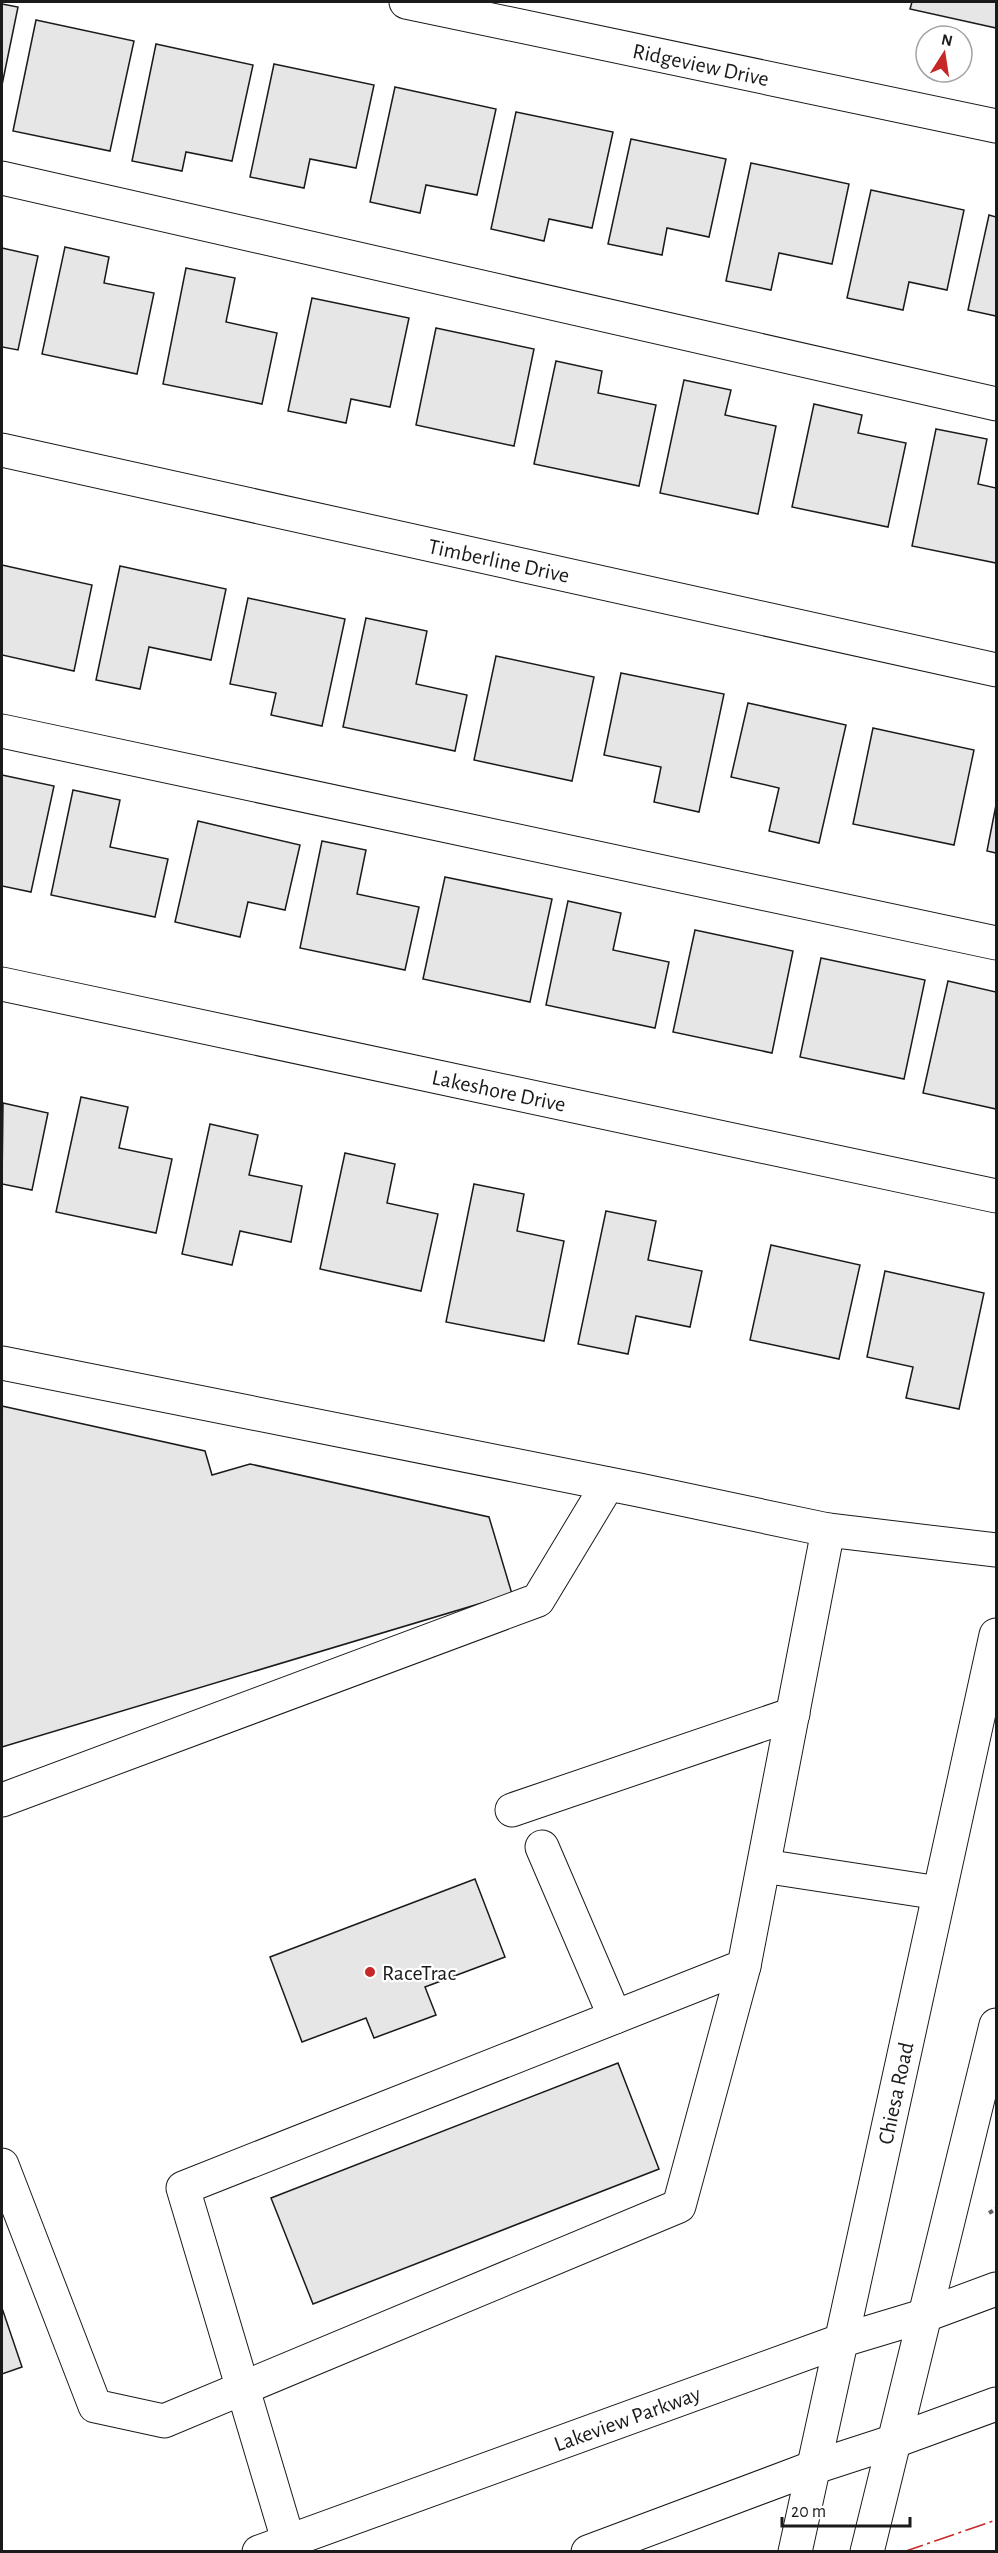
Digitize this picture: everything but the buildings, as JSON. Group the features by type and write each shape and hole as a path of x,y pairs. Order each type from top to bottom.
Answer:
{"main road":[{"name":"Ridgeview Drive","path":"406,2 996,126"},
{"path":"2,178 996,404"},
{"name":"Timberline Drive","path":"2,450 996,670"},
{"path":"2,731 996,944"},
{"name":"Lakeshore Drive","path":"2,984 996,1196"},
{"path":"2,1363 828,1530 996,1550"},
{"path":"2,1800 538,1600 608,1484"},
{"path":"2,2164 95,2406 164,2421 243,2390 679,2206 744,1966 828,1530"},
{"name":"Chiesa Road","path":"795,2552 996,1635"},
{"path":"512,1810 793,1714"},
{"path":"542,1846 615,2017"},
{"path":"764,1866 939,1893"},
{"path":"273,2546 243,2390 183,2188 744,1966"},
{"path":"867,2552 892,2442 996,2025"},
{"name":"Lakeview Parkway","path":"273,2546 840,2341 924,2316 996,2289"},
{"path":"591,2550 812,2468 996,2404"},
{"path":"591,2550 646,2552"}],"power":[{"path":"903,2552 996,2520"}],"place":[{"name":"RaceTrac","path":"370,1972"}]}
